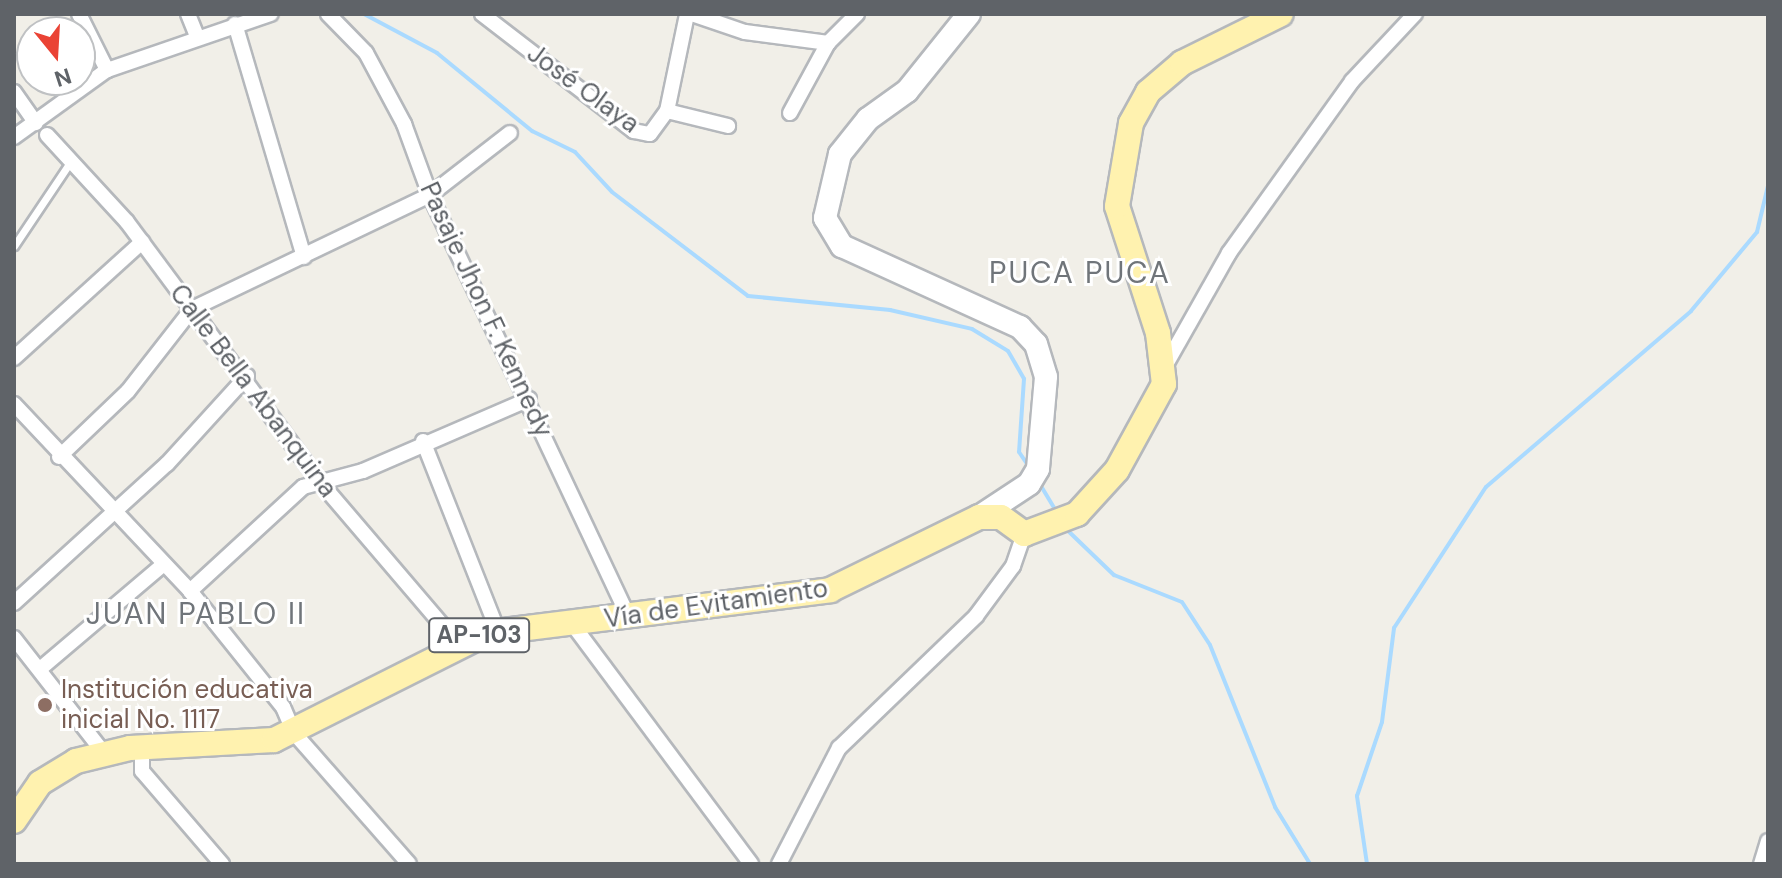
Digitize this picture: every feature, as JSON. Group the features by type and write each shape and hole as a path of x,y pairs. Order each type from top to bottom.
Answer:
{"main road":[{"name":"Vía de Evitamiento","path":"14,821 40,783 103,752 294,733 460,646 498,631 573,625 830,590 979,517 1033,477 1046,377 1028,332 842,246 825,218 840,154 868,119 907,91 969,14"},
{"path":"979,517 1001,517 1024,534 1060,522 1130,451 1157,405 1164,369 1117,206 1131,123 1148,92 1182,63 1281,14"}],"street":[{"path":"79,14 107,70"},
{"path":"188,14 197,36"},
{"path":"14,137 107,70 197,36 271,14"},
{"name":"Pasaje Jhon F. Kennedy","path":"328,14 366,53 628,616"},
{"name":"José Olaya","path":"482,14 634,131 650,134 667,111 728,126"},
{"path":"667,111 689,14 745,32 828,43"},
{"path":"790,113 828,43 857,14"},
{"path":"1164,369 1229,253 1352,81 1415,14"},
{"path":"235,24 304,257"},
{"path":"14,92 36,123"},
{"path":"59,457 128,391 192,309 430,195 510,133"},
{"name":"Calle Bella Abanquina","path":"47,135 142,242 247,376 320,482 460,646"},
{"path":"14,358 142,242"},
{"path":"14,603 116,511 247,376"},
{"path":"190,591 303,487 529,399"},
{"path":"14,404 59,457 116,511 190,591 283,707 294,733 409,864"},
{"path":"423,441 498,631"},
{"path":"779,864 839,748 976,616 1013,566 1024,534"},
{"path":"40,669 164,564"},
{"path":"573,625 751,864"},
{"path":"14,638 103,752"},
{"path":"142,747 142,771 222,864"},
{"path":"1761,864 1768,841"}],"lane":[{"path":"14,246 71,161"}],"waterway":[{"path":"364,14 437,53 532,131 575,152 612,192 748,296 890,310 972,329 1008,351 1024,379 1019,452 1029,467"},
{"path":"1367,864 1357,796 1382,722 1394,628 1486,487 1691,311 1757,232 1768,186"},
{"path":"1038,481 1056,511"},
{"path":"1063,526 1114,575 1182,602 1210,645 1275,807 1310,864"}],"place":[{"name":"Institución educativa inicial No. 1117","path":"45,705"}],"district":[{"name":"PUCA PUCA","path":"1080,273"},
{"name":"JUAN PABLO II","path":"196,614"}]}
